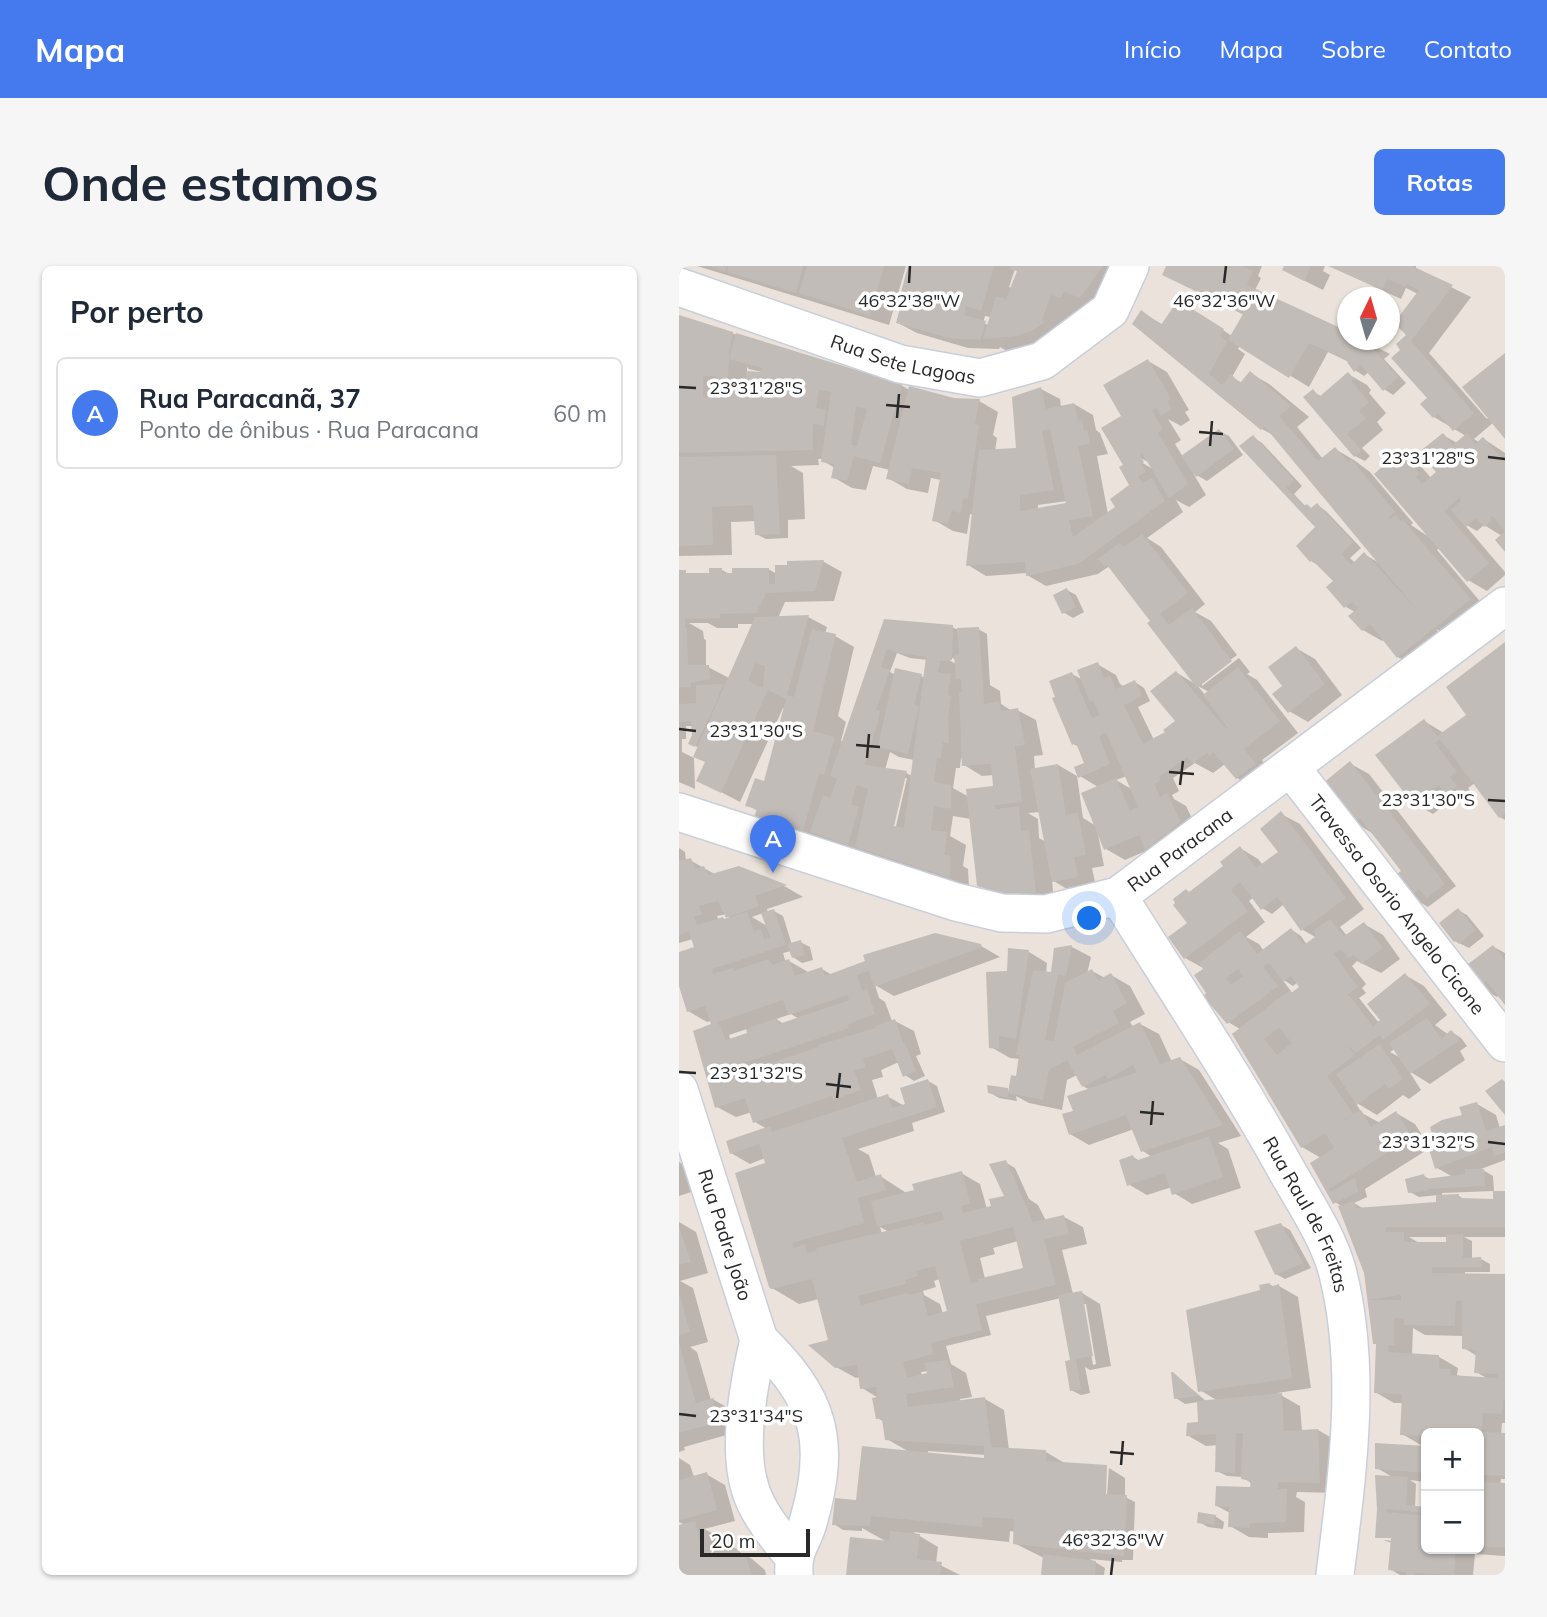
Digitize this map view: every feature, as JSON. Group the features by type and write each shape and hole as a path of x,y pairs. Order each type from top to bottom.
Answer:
{"street":[{"name":"Rua Sete Lagoas","path":"679,287 900,365 980,378 1042,361 1052,354 1110,310 1131,266"},
{"name":"Rua Paracana","path":"679,812 956,902 1002,913 1046,914 1118,896 1505,606"},
{"name":"Travessa Osorio Angelo Cicone","path":"1291,768 1505,1043"},
{"name":"Rua Raul de Freitas","path":"1118,896 1250,1104 1315,1222 1336,1268 1345,1316 1351,1399 1347,1477 1335,1575"},
{"name":"Rua Padre João","path":"679,1090 759,1340 779,1359 800,1386 815,1414 819,1442 818,1483 809,1522 793,1566"},
{"name":"Rua Padre João","path":"759,1340 751,1373 745,1461 750,1490 793,1566"}],"building":[{"path":"709,266 727,266 725,272"},
{"path":"728,266 803,266 796,293 727,272"},
{"path":"807,266 884,266 870,316 799,293"},
{"path":"908,266 994,266 981,311 966,306 964,315 986,321 980,340 948,338 896,323"},
{"path":"1011,266 1103,266 1080,298 1064,292 1061,298 1051,295 1042,320 1045,322 1033,330 1017,336 983,339 996,296 1006,299 1017,271 1010,269"},
{"path":"1166,266 1242,266 1253,271 1247,285 1337,326 1337,350 1374,350 1398,377 1383,391 1361,365 1354,372 1347,362 1349,361 1309,343 1289,378 1228,340 1243,314 1162,275"},
{"path":"1284,266 1311,266 1304,281 1282,270"},
{"path":"1328,266 1412,266 1453,285 1411,341 1474,413 1453,431 1438,413 1433,418 1420,404 1427,398 1391,358 1400,350 1400,340 1406,335 1400,329 1400,315 1419,290 1387,279 1383,287 1375,287"},
{"path":"1178,300 1224,329 1220,337 1227,341 1209,374 1222,385 1231,374 1240,383 1250,371 1291,406 1279,416 1318,461 1335,447 1348,462 1351,459 1395,512 1390,519 1396,515 1403,520 1471,599 1397,658 1370,624 1362,631 1348,616 1358,608 1352,602 1344,608 1326,587 1333,581 1296,546 1315,527 1239,446 1253,435 1294,480 1286,488 1304,506 1307,504 1311,508 1317,503 1353,542 1341,554 1351,565 1364,552 1416,609 1265,427 1261,430 1132,324 1141,310 1161,325"},
{"path":"679,315 733,332 729,353 728,382 746,383 746,371 762,372 762,368 729,359 736,333 902,384 880,463 854,456 847,481 831,478 834,464 821,462 831,392 819,390 816,408 826,409 824,426 813,424 813,450 679,453","holes":["703,376 716,376 716,384 728,385 728,396 703,397","856,406 867,409 857,446 851,445"]},
{"path":"1505,353 1505,439 1462,387"},
{"path":"1148,359 1171,399 1167,401 1172,409 1161,416 1156,408 1152,411 1163,429 1158,433 1188,484 1169,498 1142,453 1140,455 1144,462 1141,464 1146,472 1138,476 1142,483 1152,478 1165,501 1078,564 1026,576 1025,562 966,566 979,450 1016,448 1012,397 1041,387 1046,409 1074,403 1078,421 1082,420 1084,431 1087,430 1090,443 1078,446 1093,516 1069,520 1073,537 1115,507 1110,499 1129,485 1119,467 1123,465 1101,428 1121,416 1103,385","holes":["1050,429 1066,503 1020,511 1020,495 1054,490 1042,431"]},
{"path":"1348,372 1354,379 1351,381 1369,402 1359,411 1366,418 1347,434 1362,451 1354,457 1303,397 1313,389 1319,397"},
{"path":"909,386 954,398 980,399 975,424 979,425 968,499 963,498 961,513 951,511 948,524 932,521 941,473 912,468 909,484 886,479"},
{"path":"1219,429 1234,449 1196,477 1181,456"},
{"path":"1443,433 1453,445 1467,433 1475,444 1483,437 1505,462 1505,531 1492,516 1492,520 1484,527 1476,518 1466,527 1451,510 1461,501 1459,498 1444,511 1489,563 1467,582 1374,474 1400,451 1419,473 1416,477 1422,484 1436,472 1419,452"},
{"path":"776,455 780,534 755,535 753,505 712,507 713,545 679,546 679,457"},
{"path":"1505,531 1505,552 1495,540"},
{"path":"1142,534 1188,593 1160,614 1169,625 1192,608 1232,661 1197,688 1147,623 1150,621 1107,565 1105,567 1098,559 1119,543 1124,547"},
{"path":"824,560 815,591 766,593 756,613 685,619 688,665 709,665 710,679 691,683 691,687 679,687 679,570 686,570 686,573 709,573 709,568 722,568 722,573 732,573 732,568 769,568 769,584 775,584 775,565 787,565 787,561"},
{"path":"1067,588 1076,607 1062,614 1053,595"},
{"path":"809,615 787,695 794,697 812,629 836,634 813,731 835,737 824,775 819,773 802,834 754,817 757,809 745,806 755,778 764,781 786,699 768,690 721,793 696,781 705,762 693,757 755,617","holes":["755,663 765,666 763,688 748,681"]},
{"path":"884,619 953,625 952,660 940,661 938,672 951,674 948,695 951,696 949,743 943,742 941,758 937,758 934,782 951,785 951,809 934,806 931,830 948,832 944,855 950,856 950,878 855,847 868,789 857,785 851,804 859,807 848,845 810,832 823,795 830,798 837,779 830,776","holes":["887,649 926,657 904,828 894,826 907,771 865,765 878,721 880,711 876,710 890,670 881,667"]},
{"path":"979,627 984,704 999,701 1001,711 1018,708 1025,745 1015,746 1022,802 995,805 996,809 1019,806 1021,831 1029,830 1036,893 1007,895 977,886 966,789 993,786 991,764 962,766 959,693 962,692 961,679 956,679 954,655 959,654 957,628"},
{"path":"1505,642 1505,814 1499,818 1440,739 1435,743 1457,772 1450,777 1457,786 1446,795 1439,785 1413,804 1375,755 1424,719 1437,736 1466,715 1446,687"},
{"path":"1296,646 1325,684 1288,713 1272,694 1282,686 1268,667"},
{"path":"1098,662 1104,678 1110,676 1116,689 1135,680 1142,696 1124,705 1143,744 1165,732 1163,730 1175,721 1150,691 1176,671 1226,729 1228,728 1203,695 1238,667 1280,721 1244,749 1256,764 1236,779 1213,752 1209,756 1207,753 1193,764 1187,757 1159,777 1161,780 1154,784 1160,797 1167,793 1181,822 1145,850 1139,835 1104,850 1081,793 1116,778 1130,811 1138,807 1106,732 1099,736 1110,764 1078,778 1074,767 1084,763 1076,743 1072,745 1052,698 1055,697 1049,681 1072,672 1092,718 1100,715 1093,700 1090,702 1077,670"},
{"path":"895,668 922,674 914,705 919,706 908,754 878,747"},
{"path":"723,684 695,747 688,744 692,735 691,721 679,722 679,704 696,703 696,685"},
{"path":"1350,761 1445,884 1427,898 1419,889 1408,898 1393,877 1401,871 1360,818 1352,824 1322,784"},
{"path":"1058,764 1066,815 1078,813 1086,855 1074,857 1078,877 1052,882 1030,769"},
{"path":"1281,811 1346,898 1301,931 1277,897 1261,910 1240,882 1231,890 1248,911 1184,959 1168,937 1187,923 1173,905 1173,899 1186,889 1189,892 1223,866 1220,862 1240,846 1256,868 1278,852 1260,829"},
{"path":"691,858 695,869 704,866 708,875 739,866 787,885 755,896 759,906 726,918 718,901 699,906 702,914 694,917 697,925 723,917 724,919 747,912 754,931 761,929 764,939 770,937 761,913 774,909 786,945 712,969 713,974 733,968 734,971 769,959 772,965 789,959 795,976 822,967 825,976 865,961 863,955 935,933 981,944 982,947 874,987 869,971 857,975 862,990 867,989 875,1014 848,1024 849,1028 726,1069 728,1077 876,1028 875,1026 895,1019 916,1071 903,1077 892,1049 863,1059 866,1067 854,1070 861,1090 833,1100 832,1096 753,1123 745,1098 715,1108 693,1031 711,1024 705,1006 687,1012 679,986 679,952 694,947 689,932 679,935 679,861","holes":["847,995 849,1000 779,1024 777,1018 746,1029 747,1033 726,1040 718,1022 783,1000 788,1015"]},
{"path":"1458,908 1476,930 1459,944 1454,942 1439,923"},
{"path":"1330,919 1344,936 1364,922 1383,948 1361,964 1354,955 1348,958 1341,949 1334,954 1358,987 1348,994 1373,1026 1380,1020 1367,1004 1405,973 1430,1004 1383,1040 1380,1035 1356,1053 1347,1044 1355,1055 1327,1076 1353,1114 1339,1123 1361,1110 1371,1127 1396,1111 1412,1137 1329,1189 1331,1192 1355,1178 1358,1192 1333,1204 1310,1163 1334,1148 1325,1133 1301,1148 1232,1034 1290,990 1291,993 1299,987 1291,976 1283,982 1269,963 1263,966 1278,986 1227,1024 1203,996 1206,993 1194,975 1203,969 1199,963 1240,931 1257,954 1291,928 1304,945 1316,936 1313,931","holes":["1238,969 1243,976 1231,985 1226,978","1279,1028 1292,1043 1277,1055 1264,1039"]},
{"path":"801,940 805,955 792,958 787,944"},
{"path":"1072,945 1066,976 1058,975 1045,1040 1054,1041 1065,983 1092,969 1098,980 1111,973 1127,1003 1113,1011 1119,1023 1073,1047 1077,1055 1140,1022 1160,1064 1180,1057 1223,1125 1141,1152 1126,1115 1069,1135 1062,1114 1073,1111 1067,1096 1137,1072 1133,1065 1108,1079 1106,1075 1082,1087 1067,1060 1049,1070 1043,1100 1008,1093 1011,1075 1016,1076 1019,1055 1016,1055 1033,970 1051,972 1054,948"},
{"path":"1493,945 1505,960 1505,1005 1486,981 1477,988 1463,968"},
{"path":"1008,948 1029,950 1016,1039 999,1036 999,1049 989,1048 986,972 1007,971"},
{"path":"1427,1018 1441,1039 1451,1030 1460,1040 1410,1074 1389,1043"},
{"path":"1380,1044 1403,1079 1389,1089 1385,1084 1357,1105 1336,1074"},
{"path":"928,1079 937,1107 842,1138 857,1182 881,1174 886,1190 858,1198 864,1223 792,1243 794,1248 805,1244 807,1253 817,1251 816,1248 924,1222 924,1225 944,1220 942,1211 877,1227 871,1201 914,1190 912,1184 962,1171 970,1204 961,1206 963,1213 991,1206 989,1199 1004,1196 989,1164 1006,1160 1033,1222 1064,1215 1069,1234 1044,1239 1056,1285 976,1304 982,1330 931,1343 933,1354 903,1362 907,1378 927,1373 924,1363 948,1360 954,1387 906,1394 908,1407 985,1397 991,1447 1046,1450 1046,1461 1107,1465 1106,1494 1127,1495 1124,1556 1013,1544 1014,1519 983,1517 982,1527 871,1516 870,1526 832,1525 835,1498 856,1500 862,1446 984,1458 984,1446 885,1440 882,1419 876,1419 872,1398 877,1397 876,1387 860,1389 857,1365 835,1368 808,1345 828,1340 812,1279 771,1289 769,1287 735,1173 765,1163 759,1144 730,1154 726,1141 770,1126 772,1132 888,1094 892,1108 905,1104 900,1088","holes":["1013,1227 1023,1268 978,1279 971,1284 960,1241","935,1266 947,1311 928,1316 922,1292 907,1293 861,1305 858,1296 906,1284 905,1280 918,1276 916,1271"]},
{"path":"1502,1079 1505,1082 1505,1115 1485,1091"},
{"path":"987,1085 1008,1088 1008,1098 988,1093"},
{"path":"1477,1102 1486,1131 1505,1125 1505,1153 1494,1156 1492,1147 1435,1169 1427,1143 1434,1142 1430,1127 1442,1120 1462,1115 1459,1107"},
{"path":"1209,1136 1223,1177 1172,1195 1165,1173 1127,1186 1119,1160 1133,1155 1135,1161"},
{"path":"1465,1169 1484,1169 1485,1186 1427,1189 1428,1191 1408,1193 1405,1179 1424,1174 1425,1179 1465,1174"},
{"path":"1493,1191 1505,1191 1505,1227 1386,1227 1385,1232 1404,1232 1404,1242 1446,1242 1446,1235 1463,1234 1463,1258 1481,1257 1482,1267 1432,1267 1432,1273 1505,1274 1505,1400 1502,1414 1483,1413 1482,1428 1421,1428 1421,1436 1400,1435 1402,1394 1374,1393 1376,1344 1373,1344 1364,1273 1338,1206 1354,1201 1356,1208 1436,1202 1436,1195 1459,1194 1459,1198 1493,1199","holes":["1401,1295 1401,1300 1369,1300","1456,1301 1462,1301 1462,1349 1476,1350 1474,1373 1497,1374 1497,1378 1450,1375 1451,1369 1439,1369 1439,1355 1388,1352 1389,1345 1394,1345 1394,1318 1404,1318 1404,1325 1455,1326"]},
{"path":"1281,1223 1303,1263 1275,1275 1254,1231"},
{"path":"679,1227 691,1262 679,1265"},
{"path":"1270,1283 1270,1287 1279,1284 1292,1378 1198,1392 1186,1310 1260,1290 1259,1285"},
{"path":"1082,1291 1093,1356 1076,1359 1081,1389 1070,1391 1065,1361 1070,1360 1058,1295"},
{"path":"679,1297 690,1332 679,1335"},
{"path":"679,1343 696,1403 714,1398 712,1424 679,1433"},
{"path":"1173,1372 1199,1396 1174,1399"},
{"path":"1282,1393 1284,1431 1318,1429 1320,1483 1278,1482 1278,1489 1287,1489 1286,1522 1250,1523 1249,1528 1228,1527 1229,1507 1215,1506 1216,1486 1250,1487 1251,1481 1241,1479 1243,1433 1236,1433 1235,1473 1215,1472 1216,1434 1186,1436 1187,1423 1198,1422 1197,1401"},
{"path":"1484,1432 1505,1433 1505,1476 1484,1475"},
{"path":"1375,1443 1421,1446 1421,1473 1375,1469"},
{"path":"707,1472 717,1510 679,1520 679,1480"},
{"path":"1375,1475 1408,1477 1406,1505 1421,1506 1421,1512 1387,1509 1386,1512 1421,1516 1421,1554 1456,1554 1454,1575 1406,1575 1406,1572 1388,1570 1391,1538 1375,1538"},
{"path":"1484,1482 1505,1483 1505,1548 1484,1546"},
{"path":"1198,1512 1216,1515 1214,1525 1197,1523"},
{"path":"695,1521 703,1553 733,1546 746,1557 752,1575 679,1575 679,1525"},
{"path":"890,1531 920,1534 917,1559 942,1562 940,1575 846,1575 850,1537 889,1541"},
{"path":"1043,1554 1096,1561 1095,1575 1041,1575"}],"place":[{"name":"Rua Paracanã, 37","path":"773,873"}]}
